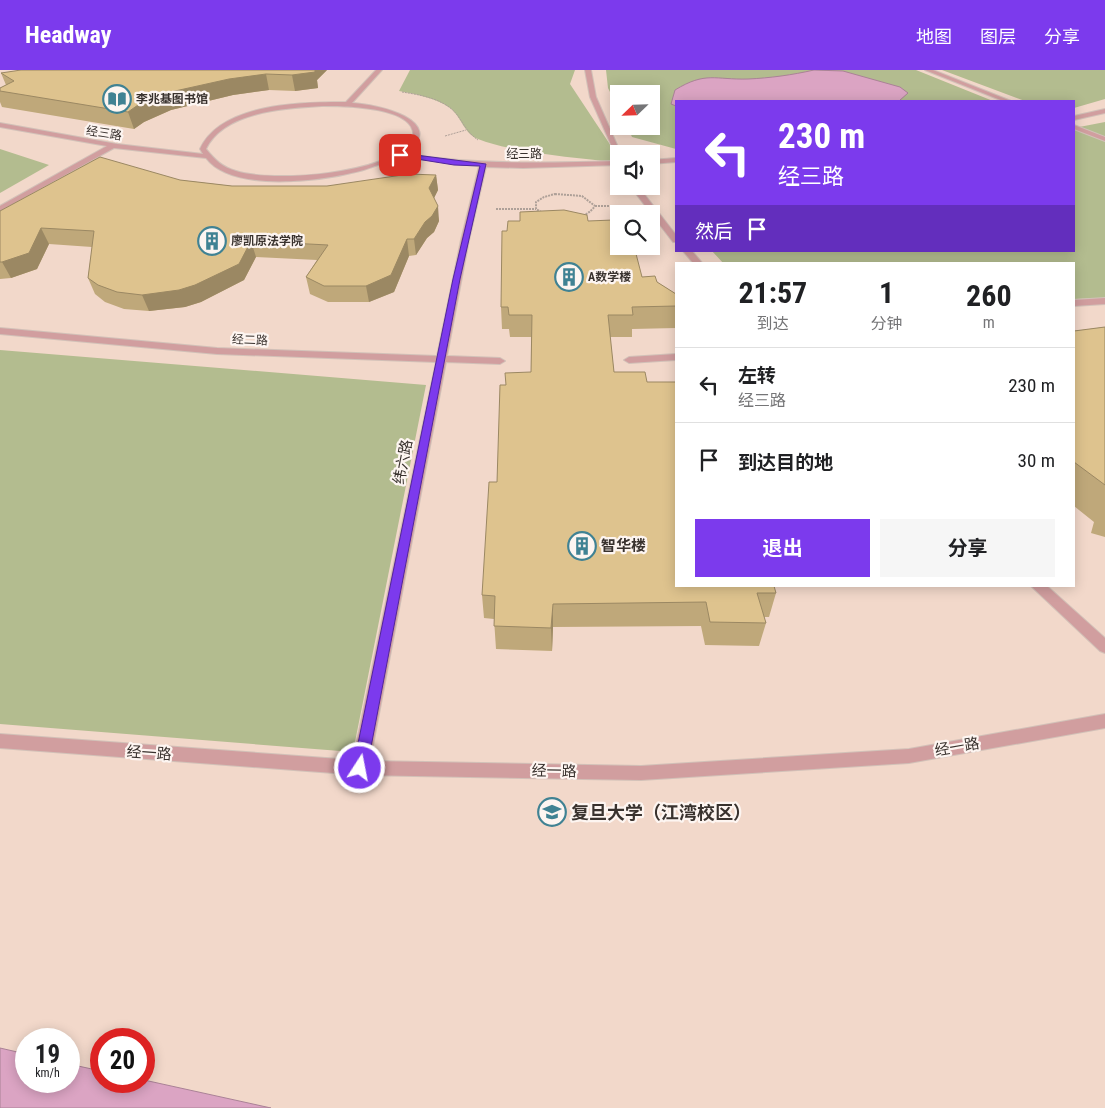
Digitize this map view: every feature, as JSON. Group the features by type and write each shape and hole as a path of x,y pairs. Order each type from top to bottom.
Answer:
{"lane":[{"path":"348,104 379,70"},
{"path":"588,70 593,97 614,145"},
{"path":"928,70 1005,100"},
{"path":"348,104 380,108 400,115 412,123 417,132 414,144 400,155 372,167 339,175 292,179 255,176 228,170 214,164 205,156 203,149 209,136 223,126 246,116 295,106 348,104"},
{"path":"1075,118 1105,111"},
{"name":"经三路","path":"0,126 112,146 205,156"},
{"path":"1075,127 1105,139"},
{"path":"0,209 112,146"},
{"name":"经三路","path":"400,155 454,163 523,166 610,163"},
{"path":"660,161 675,160"},
{"name":"纬六路","path":"360,768 441,358 483,164"},
{"path":"641,195 675,239"},
{"path":"688,252 697,262"},
{"path":"1075,303 1105,302"},
{"name":"经二路","path":"0,332 217,351 500,361"},
{"path":"629,360 675,356"},
{"path":"1039,587 1105,647"},
{"name":"经一路","path":"0,740 75,748 360,768 641,773 909,756 1105,721"}],"path":[{"path":"361,89 418,94 436,101 451,109 458,116 462,126 481,141"},
{"path":"472,208 536,210 546,216 565,218 584,216 594,210 595,206 592,201 581,196 555,194 544,197 536,202 536,210"}],"shaded area":[{"name":"复旦大学（江湾校区）","path":"0,70 1105,70 1105,1108 0,1108"},
{"path":"814,70 843,71 900,87 908,93 900,100 675,100 675,106 671,104 675,90 695,80 703,78 756,79"},
{"path":"0,1048 15,1051 15,1093 80,1093 80,1066 90,1069 90,1093 155,1093 155,1082 271,1108 0,1108"}],"green space":[{"path":"410,70 575,70 570,84 610,145 610,162 529,152 478,139 469,133 450,108 425,97 399,91"},
{"path":"606,70 916,70 991,100 675,100 675,149 632,137 631,135 660,135 660,85 610,85 610,92"},
{"path":"942,70 1105,70 1105,99 1075,108 1075,100 1022,100"},
{"path":"1105,122 1105,298 1075,299 1075,262 722,262 713,252 1075,252 1075,128"},
{"path":"0,149 49,165 0,193"},
{"path":"0,350 426,385 353,752 0,724"}],"building":[{"path":"21,70 315,70 315,72 292,75 266,74 229,79 166,93 138,105 128,112 0,91 0,88 14,81 1,73"},
{"name":"廖凯原法学院","path":"100,157 180,180 232,186 327,186 409,174 436,175 429,188 438,206 414,239 407,239 391,275 366,286 324,286 306,277 328,245 251,241 239,264 195,285 179,290 142,295 117,292 98,285 88,278 94,231 41,228 29,253 0,262 0,211"},
{"name":"智华楼","path":"564,210 587,215 588,221 610,220 610,255 636,255 642,277 655,276 657,282 675,293 675,306 632,307 633,315 608,315 614,372 645,372 647,382 675,382 675,587 774,587 776,593 757,593 766,623 710,622 706,602 553,604 551,628 494,626 495,596 482,595 489,482 497,482 500,385 506,385 505,373 531,372 532,315 509,315 508,307 501,307 502,231 507,231 508,221 520,221 520,212"},
{"path":"1105,327 1105,485 1075,463 1075,331"}],"place":[{"name":"李兆基图书馆","path":"117,99"},
{"name":"廖凯原法学院","path":"212,241"},
{"name":"A数学楼","path":"569,277"},
{"name":"智华楼","path":"582,546"},
{"name":"复旦大学（江湾校区）","path":"552,812"}],"route":[{"path":"360,768 457,279 483,164 454,163 400,155"}]}
